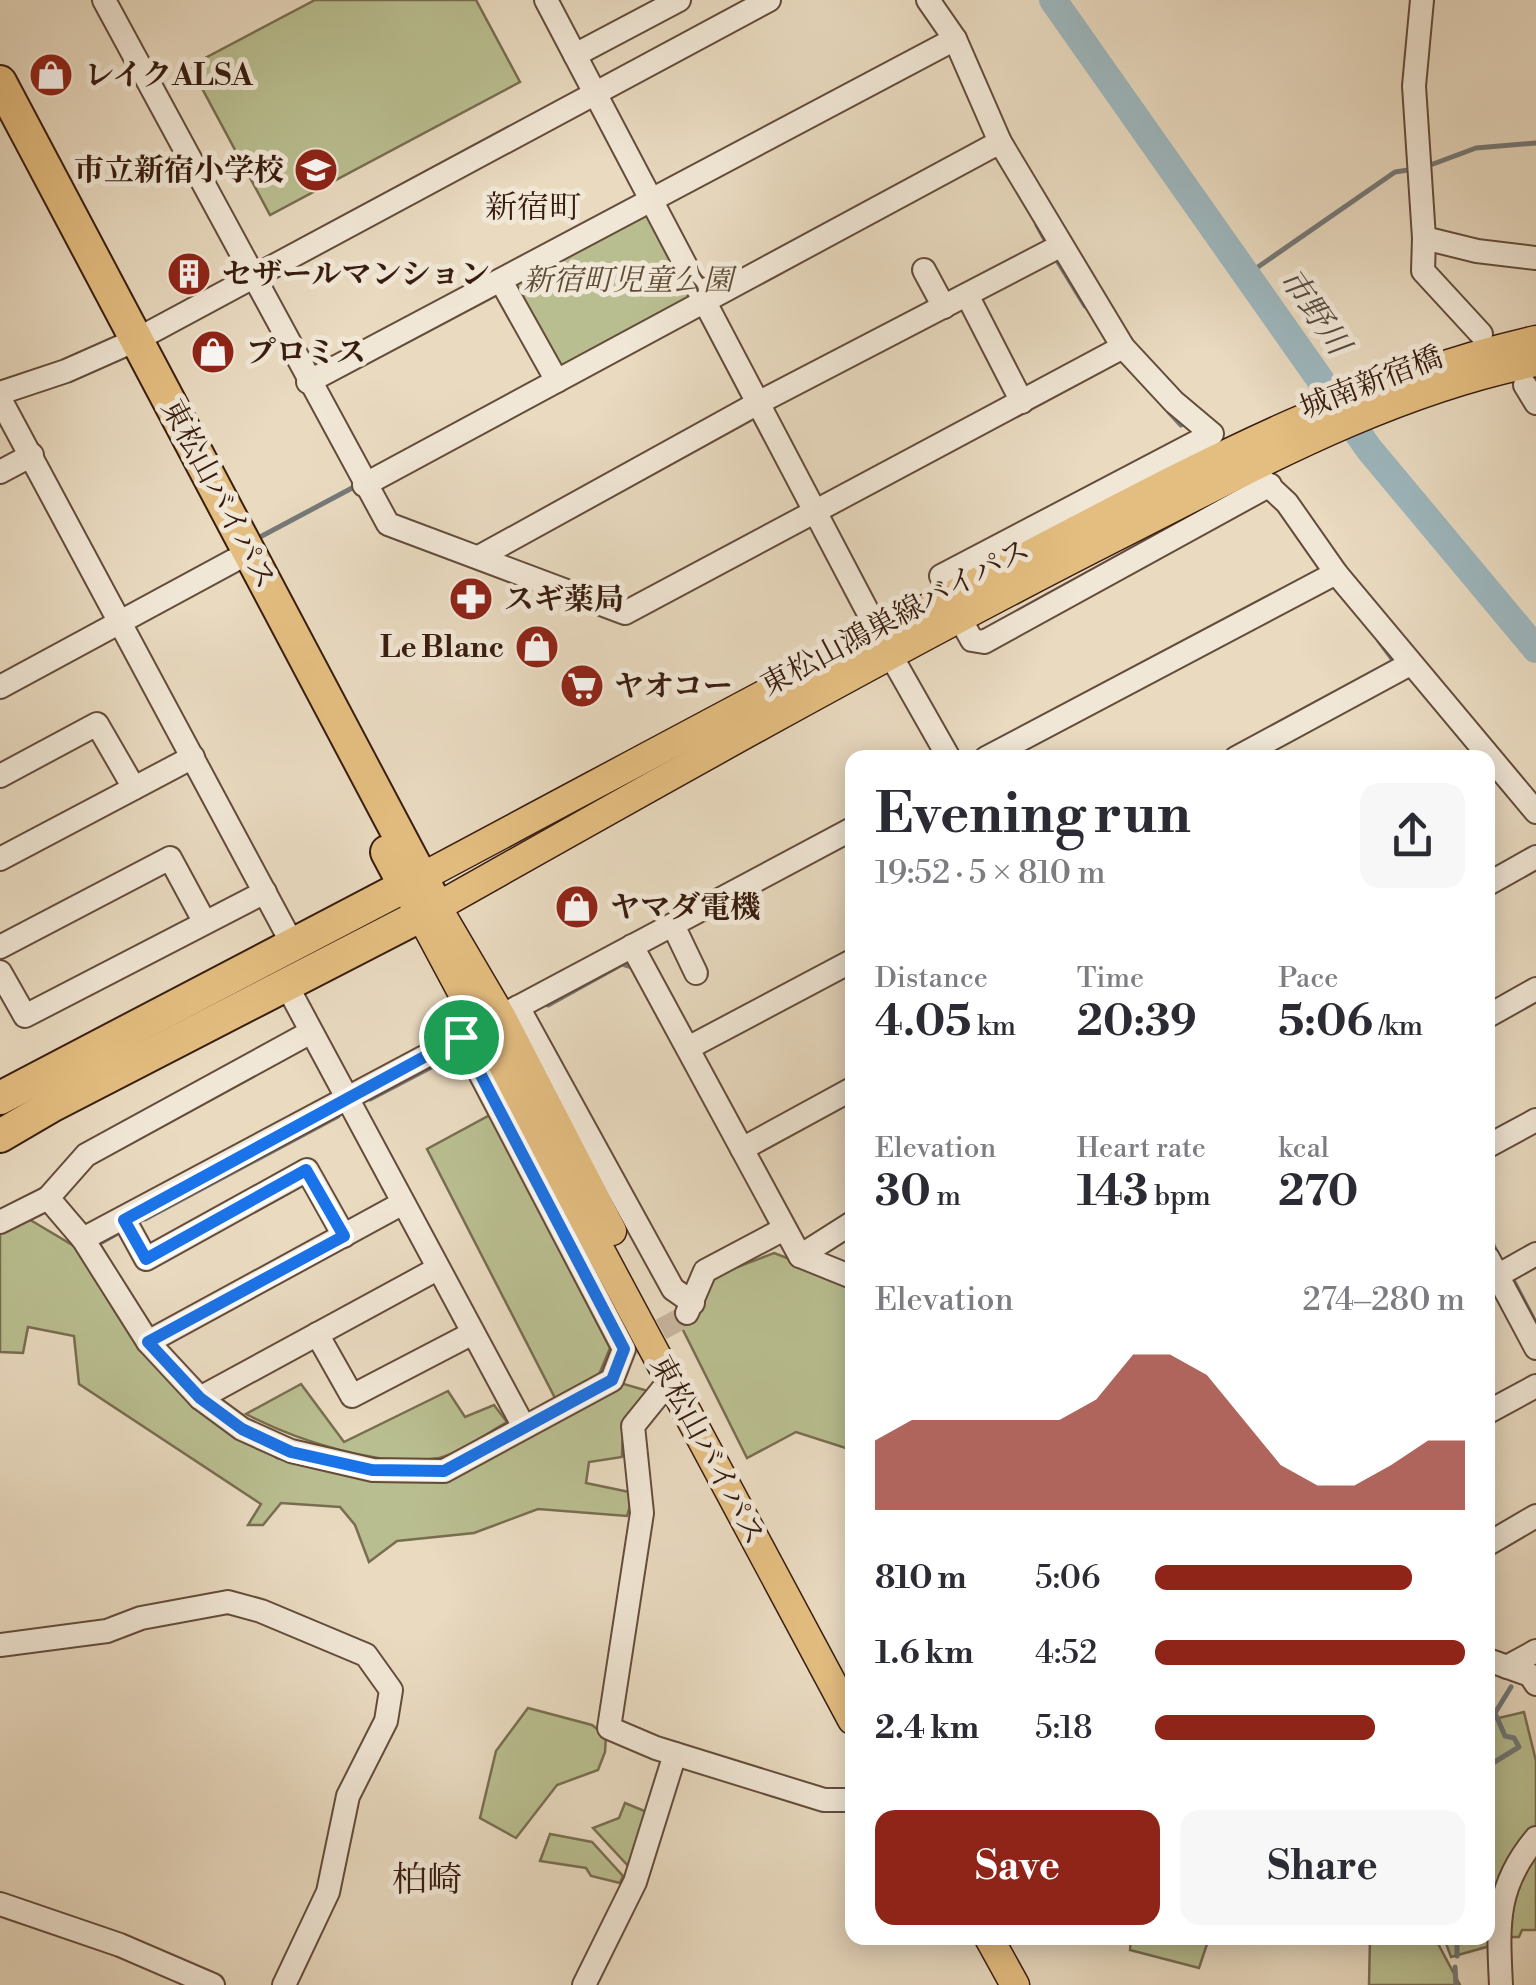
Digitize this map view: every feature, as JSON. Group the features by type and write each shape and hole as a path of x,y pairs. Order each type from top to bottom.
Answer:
{"highway":[{"name":"東松山バイパス","path":"0,82 233,561 414,881"},
{"name":"東松山バイパス","path":"0,121 128,344 429,911"},
{"path":"0,1098 414,881"},
{"path":"0,1136 429,911"}],"main road":[{"path":"1476,356 1536,340"},
{"path":"1476,356 1532,384"},
{"name":"城南新宿橋","path":"1278,441 1476,356"},
{"name":"東松山鴻巣線バイパス","path":"414,881 1278,441"},
{"name":"東松山鴻巣線バイパス","path":"429,911 884,643"},
{"name":"東松山バイパス","path":"429,911 845,1670"},
{"name":"東松山バイパス","path":"490,1022 671,1379 845,1707"},
{"path":"975,1945 996,1985"},
{"path":"993,1945 1015,1985"}],"street":[{"path":"104,0 388,524 625,612 1123,347"},
{"path":"546,0 884,643 944,750"},
{"path":"576,55 679,0"},
{"path":"928,0 955,39 1000,142 1123,347 1174,402 1241,460 1336,572 1474,750"},
{"path":"1422,0 1414,86 1423,271 1476,356"},
{"path":"294,947 0,396 128,344 763,2"},
{"path":"308,382 955,39"},
{"path":"364,485 1000,142"},
{"path":"1424,238 1477,251 1536,258"},
{"path":"480,557 760,402 1060,246"},
{"path":"924,270 944,307"},
{"path":"501,280 557,381"},
{"path":"966,295 1022,402"},
{"path":"0,472 32,455"},
{"path":"955,606 972,640 984,642 1241,460"},
{"path":"0,687 233,561"},
{"path":"1001,750 1336,572"},
{"path":"1251,750 1410,664"},
{"path":"0,776 97,724 134,788"},
{"path":"0,859 193,756"},
{"path":"1495,772 1536,812"},
{"path":"83,1239 845,832"},
{"path":"1495,880 1536,857"},
{"path":"0,946 170,858 204,921"},
{"path":"0,972 25,1016 265,892"},
{"path":"672,925 696,973"},
{"path":"632,946 800,1256 845,1274"},
{"path":"688,1048 845,965"},
{"path":"287,986 524,1427"},
{"path":"1495,1012 1536,989"},
{"path":"490,1022 689,1310 705,1272 784,1229"},
{"path":"48,1198 83,1239 148,1342 200,1398 242,1429 291,1452 372,1470 444,1471 612,1380 624,1349 490,1022"},
{"path":"0,1222 48,1198 86,1155 311,1032"},
{"path":"742,1148 845,1093"},
{"path":"1495,1142 1536,1120"},
{"path":"124,1220 146,1259 306,1170 344,1236"},
{"path":"148,1342 403,1203"},
{"path":"800,1256 845,1226"},
{"path":"1495,1270 1536,1254"},
{"path":"200,1398 437,1269"},
{"path":"1495,1279 1536,1348"},
{"path":"317,1334 352,1396 473,1332"},
{"path":"671,1379 633,1426 642,1513 608,1728 676,1754 824,1800 845,1800"},
{"path":"1495,1408 1536,1386"},
{"path":"1495,1540 1536,1516"},
{"path":"0,1645 106,1631 141,1618 228,1602 261,1611 366,1655 391,1690 386,1721 348,1796 328,1892 284,1985"},
{"path":"1497,1663 1536,1651"},
{"path":"1497,1663 1530,1675 1536,1684"},
{"path":"584,1985 636,1882 676,1754"},
{"path":"1501,1985 1498,1914 1503,1890 1536,1838"},
{"path":"0,1904 120,1945 214,1985"}],"green space":[{"name":"市立新宿小学校","path":"315,0 476,0 520,82 270,215 190,66"},
{"name":"新宿町児童公園","path":"650,212 696,300 557,373 511,286"},
{"path":"490,1115 610,1348 598,1377 555,1398 427,1149"},
{"path":"27,1218 79,1249 202,1411 277,1458 372,1478 440,1477 624,1384 648,1391 623,1424 622,1457 589,1462 586,1483 634,1493 627,1516 538,1509 474,1533 397,1541 369,1562 355,1525 340,1507 281,1503 263,1525 248,1525 261,1504 79,1384 74,1336 28,1327 23,1353 0,1352 0,1230"},
{"path":"774,1253 845,1280 845,1448 796,1432 747,1458 681,1326 694,1322 709,1278"},
{"path":"301,1384 344,1442 448,1391 465,1417 494,1405 507,1422 456,1452 416,1460 340,1450 246,1414"},
{"path":"528,1708 592,1725 606,1736 605,1752 598,1770 557,1785 516,1838 480,1818 496,1751"},
{"path":"1524,1712 1536,1761 1536,1826 1506,1867 1495,1900 1495,1719"},
{"path":"625,1803 647,1812 631,1869 593,1828 619,1818"},
{"path":"550,1834 592,1842 623,1876 620,1883 591,1876 586,1868 540,1861"},
{"path":"1536,1848 1536,1930 1522,1930 1519,1937 1510,1937 1507,1893 1523,1879"},
{"path":"1130,1945 1207,1945 1199,1968 1130,1950"},
{"path":"1370,1945 1439,1945 1460,1985 1369,1985"},
{"path":"1447,1945 1490,1945 1490,1946 1451,1957"}],"waterway":[{"name":"市野川","path":"1053,0 1369,449 1536,649"},
{"path":"1425,167 1476,148 1536,143"},
{"path":"1245,276 1395,172 1415,169"},
{"path":"1037,225 1044,238"},
{"path":"1058,262 1085,306"},
{"path":"1169,412 1181,425"},
{"path":"260,537 354,487"},
{"path":"1379,641 1393,660"},
{"path":"548,1005 622,964 634,968"},
{"path":"370,1099 460,1052"},
{"path":"145,1219 338,1116"},
{"path":"98,1244 116,1234"},
{"path":"1495,1250 1497,1254"},
{"path":"1513,1280 1536,1324"},
{"path":"1495,1713 1511,1687"},
{"path":"1495,1713 1505,1736 1514,1738 1519,1747 1495,1762"},
{"path":"1457,1945 1457,1956"},
{"path":"1455,1967 1456,1985"}],"tunnel":[{"path":"632,1345 686,1316"}],"place":[{"name":"レイクALSA","path":"51,75"},
{"name":"市立新宿小学校","path":"316,170"},
{"name":"セザールマンション","path":"189,274"},
{"name":"プロミス","path":"213,352"},
{"name":"スギ薬局","path":"471,599"},
{"name":"Le Blanc","path":"537,647"},
{"name":"ヤオコー","path":"582,686"},
{"name":"ヤマダ電機","path":"577,907"}],"district":[{"name":"新宿町","path":"533,207"},
{"name":"柏崎","path":"427,1879"}],"route":[{"path":"461,1037 624,1349 612,1380 444,1471 372,1470 291,1452 242,1429 200,1398 148,1342 344,1236 306,1170 146,1259 124,1220 461,1037"}]}
